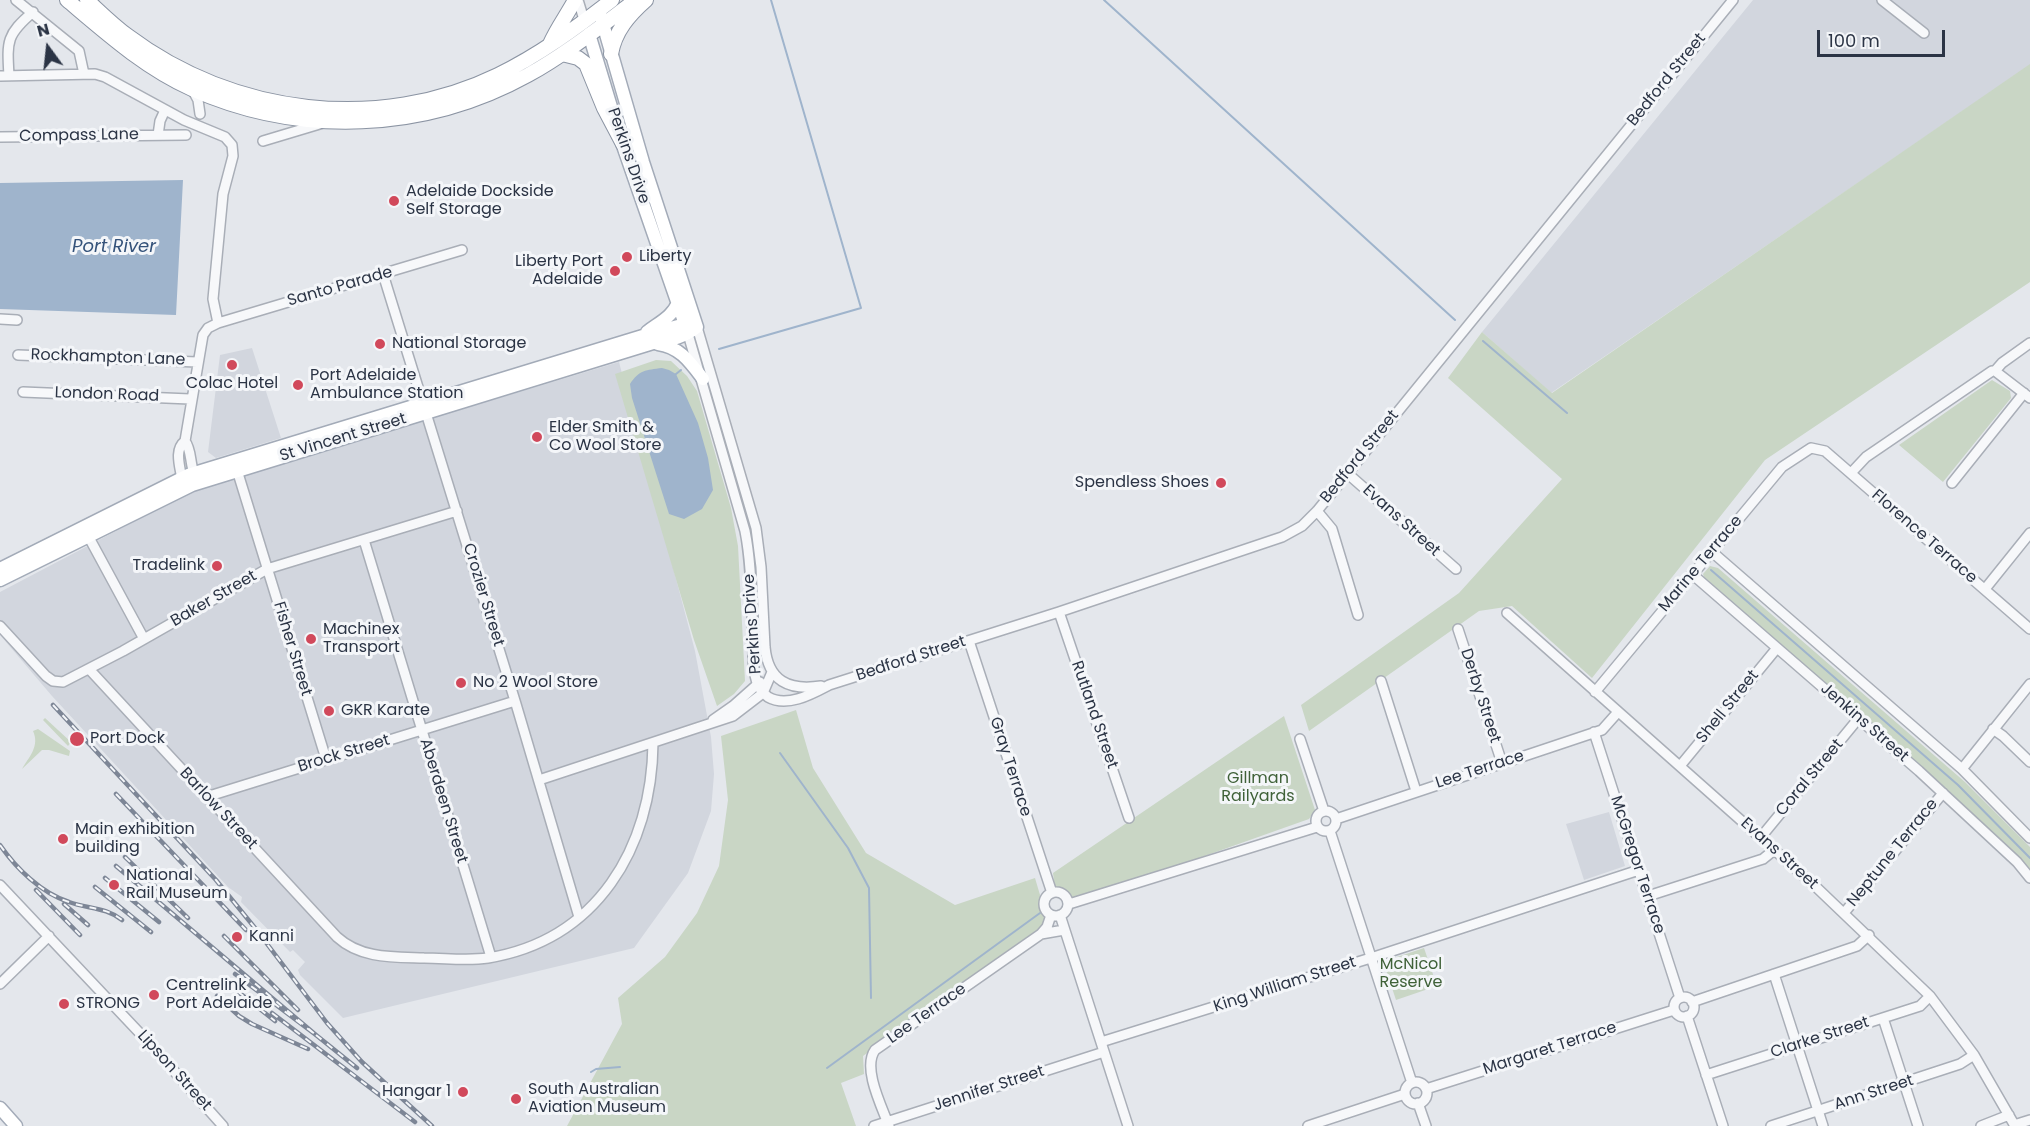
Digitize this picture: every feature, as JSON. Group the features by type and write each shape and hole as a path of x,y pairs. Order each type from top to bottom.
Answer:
{"highway":[{"path":"67,0 124,49 192,89 248,109 291,119 325,122 370,122 414,116 464,104 527,76 562,54 587,28 599,11 612,0"},
{"path":"87,0 127,36 169,63 251,97 328,110 362,110 417,103 457,91 497,76 550,44 587,28"},
{"path":"550,44 556,30 577,0"},
{"path":"599,11 636,0"},
{"path":"612,54 614,41 623,25 646,0"},
{"path":"562,54 578,58 586,64 622,144"}],"main road":[{"name":"Perkins Drive","path":"599,11 690,328"},
{"name":"Perkins Drive","path":"587,28 622,144 678,302 690,328"},
{"path":"678,302 672,312 648,331 649,339 670,345 678,350 703,379"},
{"name":"St Vincent Street","path":"0,580 86,532 190,480 690,328"},
{"name":"St Vincent Street","path":"190,480 237,470 425,408"},
{"name":"St Vincent Street","path":"0,569 86,532"},
{"path":"3,1116 16,1126"}],"street":[{"path":"16,0 79,51 84,74"},
{"name":"Perkins Drive","path":"577,0 587,28"},
{"name":"Bedford Street","path":"829,685 1059,612 1282,537 1302,526 1317,511 1733,0"},
{"path":"1882,0 1924,33"},
{"path":"33,12 12,33 5,76 84,74 105,77 165,110 225,137 232,145 233,156 223,194 213,299 218,323 208,328 202,336 185,441 181,444 179,462 182,474 190,480"},
{"path":"0,33 12,33"},
{"path":"192,89 198,100 200,114"},
{"name":"Compass Lane","path":"158,135 159,122 165,110"},
{"path":"263,141 325,122"},
{"name":"Compass Lane","path":"0,137 186,135"},
{"name":"Santo Parade","path":"218,323 462,250"},
{"name":"Crozier Street","path":"383,274 579,917"},
{"path":"0,319 17,320"},
{"name":"Perkins Drive","path":"690,328 746,538 754,668 760,688 773,699 785,701 806,696 829,685"},
{"name":"Perkins Drive","path":"690,328 756,528 760,556 765,652 772,672 783,682 798,687 829,685"},
{"path":"1995,372 2002,363 2030,343"},
{"name":"Rockhampton Lane","path":"18,355 198,362"},
{"path":"1851,473 1866,457 1992,371 1995,372 2027,396 1952,483"},
{"name":"London Road","path":"23,392 190,399"},
{"name":"Florence Terrace","path":"1817,448 1825,451 1851,473 2030,629"},
{"name":"Marine Terrace","path":"1595,692 1782,467 1805,451 1817,448"},
{"name":"Fisher Street","path":"237,470 326,759"},
{"name":"Evans Street","path":"1347,473 1456,570"},
{"name":"Baker Street","path":"0,626 28,658 53,681 63,682 267,569 457,511"},
{"path":"1317,511 1332,529 1358,615"},
{"path":"86,532 144,639"},
{"path":"1984,590 2030,533"},
{"name":"Aberdeen Street","path":"364,540 491,957"},
{"name":"Jenkins Street","path":"1711,551 1962,769 2030,838"},
{"name":"Jenkins Street","path":"1692,574 1943,793 2017,862 2030,878"},
{"name":"Rutland Street","path":"1059,612 1129,818"},
{"name":"Evans Street","path":"1507,613 1761,837 1869,936 1930,996 1974,1055 2014,1126"},
{"name":"Derby Street","path":"1458,629 1502,763"},
{"name":"Gray Terrace","path":"969,641 1052,892"},
{"name":"Shell Street","path":"1680,766 1777,648"},
{"name":"Barlow Street","path":"89,669 337,937 363,952 389,956 473,959 491,957"},
{"path":"539,780 653,744 737,714 772,672"},
{"path":"1381,681 1416,790"},
{"path":"1962,769 2030,684"},
{"name":"Brock Street","path":"206,797 515,701"},
{"name":"Lee Terrace","path":"1336,819 1416,790 1602,730 1618,712"},
{"name":"Coral Street","path":"1761,837 1858,719"},
{"path":"1994,729 2030,762"},
{"name":"McGregor Terrace","path":"1594,732 1680,998"},
{"path":"1300,739 1324,811"},
{"path":"491,957 542,940 579,917 615,879 638,835 649,798 653,744"},
{"name":"Neptune Terrace","path":"1844,914 1943,793"},
{"path":"1324,811 1333,813 1336,819 1335,828 1330,831 1321,831 1317,827 1316,817 1324,811"},
{"path":"1055,915 1065,912 1069,904 1317,827"},
{"path":"1330,831 1412,1083"},
{"path":"1648,896 1763,859 1774,850"},
{"name":"King William Street","path":"1102,1047 1639,870"},
{"name":"Lipson Street","path":"0,885 150,1044 223,1126"},
{"path":"1069,904 1064,895 1052,892 1047,896 1044,905 1046,911 1055,915 1065,930 1128,1126"},
{"name":"Lee Terrace","path":"888,1124 872,1074 871,1056 875,1050 1041,934 1055,915"},
{"name":"Lee Terrace","path":"1041,934 1065,930"},
{"path":"0,984 49,936"},
{"path":"1692,1002 1857,946 1869,936"},
{"path":"1774,975 1823,1126"},
{"name":"Clarke Street","path":"1706,1075 1920,1006 1930,996"},
{"path":"1680,998 1687,998 1692,1002 1692,1012 1687,1016 1681,1016 1674,1010 1676,1001 1680,998"},
{"name":"Margaret Terrace","path":"1426,1089 1674,1010"},
{"path":"1687,1016 1719,1125"},
{"path":"1883,1018 1918,1126"},
{"name":"Jennifer Street","path":"874,1126 888,1124 1102,1047"},
{"name":"Ann Street","path":"1771,1126 1960,1064 1974,1055"},
{"path":"1412,1083 1420,1083 1426,1089 1424,1099 1418,1103 1411,1103 1405,1094 1412,1083"},
{"path":"1308,1126 1405,1094"},
{"path":"1418,1103 1426,1126"},
{"path":"1981,1126 2009,1115"},
{"path":"2014,1126 2030,1120"}],"shaded area":[{"path":"1753,0 2030,0 2030,65 1551,393 1482,332"},
{"path":"252,348 281,438 216,458 208,452 220,355"},
{"path":"619,362 695,651 711,737 714,774 711,811 688,873 634,948 343,1018 300,975 298,970 305,962 293,950 290,952 241,902 242,897 228,887 52,696 0,635 0,592 196,489"},
{"path":"1609,812 1625,866 1584,880 1566,824"}],"green space":[{"path":"2030,64 2030,282 1765,460 1592,678 1512,606 1479,611 1309,731 1301,705 1459,593 1562,479 1448,378 1482,332 1552,393"},
{"path":"656,360 671,361 687,376 697,391 731,508 738,546 745,681 734,694 717,706 694,640 615,374"},
{"path":"1992,380 2010,391 2011,398 1943,482 1899,445"},
{"path":"1710,566 1718,568 1965,782 2030,847 2030,870 1950,794 1704,577 1703,574"},
{"path":"796,710 813,768 866,853 955,905 1035,878 1048,922 863,1056 864,1074 841,1083 856,1126 567,1126 622,1024 618,998 665,957 697,913 719,866 728,800 721,736"},
{"name":"Gillman Railyards","path":"1284,716 1315,810 1309,819 1072,903 1055,888 1053,873"},
{"path":"45,718 71,742 68,746 43,720"},
{"path":"38,729 70,751 69,756 42,750 22,769 34,746 33,731"},
{"name":"McNicol Reserve","path":"1424,948 1437,986 1396,1000 1385,961"}],"water":[{"name":"Port River","path":"183,180 176,315 0,309 0,183"},
{"path":"662,368 676,374 698,423 708,458 713,490 702,509 684,519 669,514 632,398 630,384 640,373"}],"waterway":[{"path":"719,349 861,308 771,0"},
{"path":"1104,0 1455,320"},
{"path":"1483,341 1567,413"},
{"path":"676,374 681,370"},
{"path":"1711,570 1958,785 2030,858"},
{"path":"780,753 848,848 869,888 871,998"},
{"path":"827,1068 1040,913"},
{"path":"591,1072 596,1069 620,1067"}],"railway":[{"path":"53,705 216,880 327,1023 362,1062 432,1126"},
{"path":"116,794 246,930"},
{"path":"0,845 21,871 49,893 69,902 103,910 122,920"},
{"path":"125,857 188,918"},
{"path":"116,866 316,1035 235,974"},
{"path":"105,878 159,922"},
{"path":"95,887 151,932"},
{"path":"36,890 80,935"},
{"path":"64,904 88,925"},
{"path":"224,936 298,1010"},
{"path":"227,983 275,1021"},
{"path":"217,996 239,1016 252,1024 308,1049"},
{"path":"272,1013 415,1122"},
{"path":"316,1035 357,1068"}],"place":[{"name":"Adelaide Dockside Self Storage","path":"394,201"},
{"name":"Liberty","path":"627,257"},
{"name":"Liberty Port Adelaide","path":"615,271"},
{"name":"National Storage","path":"380,344"},
{"name":"Colac Hotel","path":"232,365"},
{"name":"Port Adelaide Ambulance Station","path":"298,385"},
{"name":"Elder Smith & Co Wool Store","path":"537,437"},
{"name":"Spendless Shoes","path":"1221,483"},
{"name":"Tradelink","path":"217,566"},
{"name":"Machinex Transport","path":"311,639"},
{"name":"No 2 Wool Store","path":"461,683"},
{"name":"GKR Karate","path":"329,711"},
{"name":"Port Dock","path":"77,739"},
{"name":"Main exhibition building","path":"63,839"},
{"name":"National Rail Museum","path":"114,885"},
{"name":"Kanni","path":"237,937"},
{"name":"Centrelink Port Adelaide","path":"154,995"},
{"name":"STRONG","path":"64,1004"},
{"name":"Hangar 1","path":"463,1092"},
{"name":"South Australian Aviation Museum","path":"516,1099"}]}
